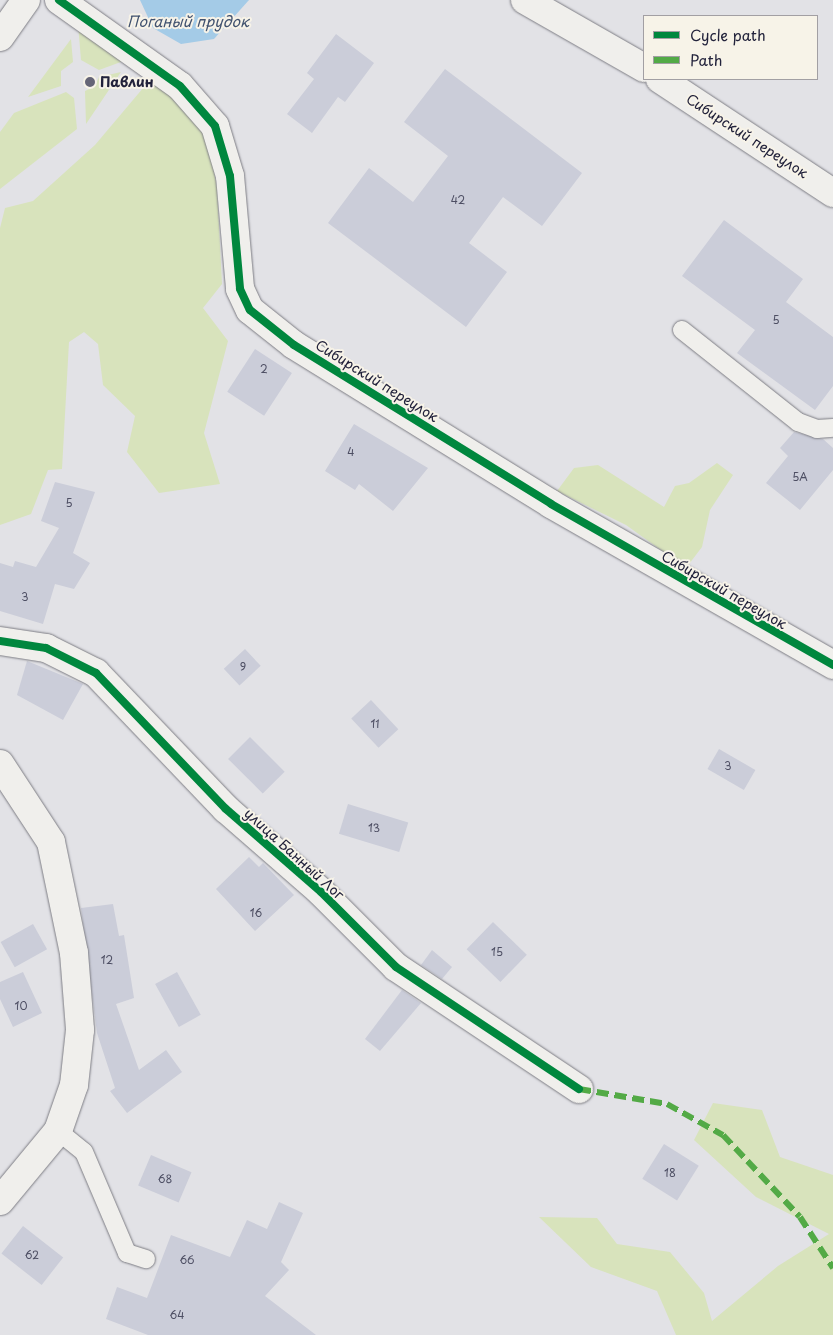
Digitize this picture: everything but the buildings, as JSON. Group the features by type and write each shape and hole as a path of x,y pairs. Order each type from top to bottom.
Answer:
{"street":[{"path":"0,37 26,0"},
{"name":"Сибирский переулок","path":"58,0 180,86 215,126 230,176 240,289 250,310 267,325 551,504 833,665"},
{"path":"525,0 643,67"},
{"name":"Сибирский переулок","path":"662,80 833,193"},
{"name":"улица Банный Лог","path":"0,641 46,648 96,673 226,809 321,892 396,967 579,1089"},
{"path":"0,764 51,842 67,904 80,1030 74,1085 58,1131 0,1201"}],"lane":[{"path":"682,330 798,422 816,429 833,428"},
{"path":"58,1131 84,1152 127,1252 146,1259"}],"green space":[{"path":"78,24 129,59 99,70 81,60"},
{"path":"71,39 73,62 61,71 61,86 28,97"},
{"path":"121,72 86,124 85,91 95,86 99,77"},
{"path":"149,81 187,104 205,125 217,187 222,284 203,308 228,341 204,433 220,484 159,493 127,452 135,416 103,385 98,344 84,332 69,342 62,469 48,470 31,514 0,525 0,228 5,208 33,201 95,145"},
{"path":"66,92 74,98 77,129 0,189 0,132 14,113"},
{"path":"717,463 733,475 710,510 702,547 686,568 626,525 557,491 574,468 598,465 664,507 675,486 689,483"},
{"path":"713,1103 762,1110 780,1157 833,1175 833,1335 676,1335 657,1291 591,1267 539,1217 597,1218 617,1244 670,1252 704,1293 712,1321 778,1266 829,1234 756,1197 694,1140"}],"water":[{"name":"Поганый прудок","path":"140,0 249,0 214,39 181,44 153,28"}],"marked path":[{"path":"579,1089 667,1104 723,1135 800,1217 833,1268"}],"cycle path":[{"path":"59,0 180,86 215,126 230,176 240,289 250,310 294,345 551,504 833,665"},
{"path":"0,641 46,648 96,673 226,809 321,892 396,967 579,1089"}],"place":[{"name":"Павлин","path":"90,82"}]}
